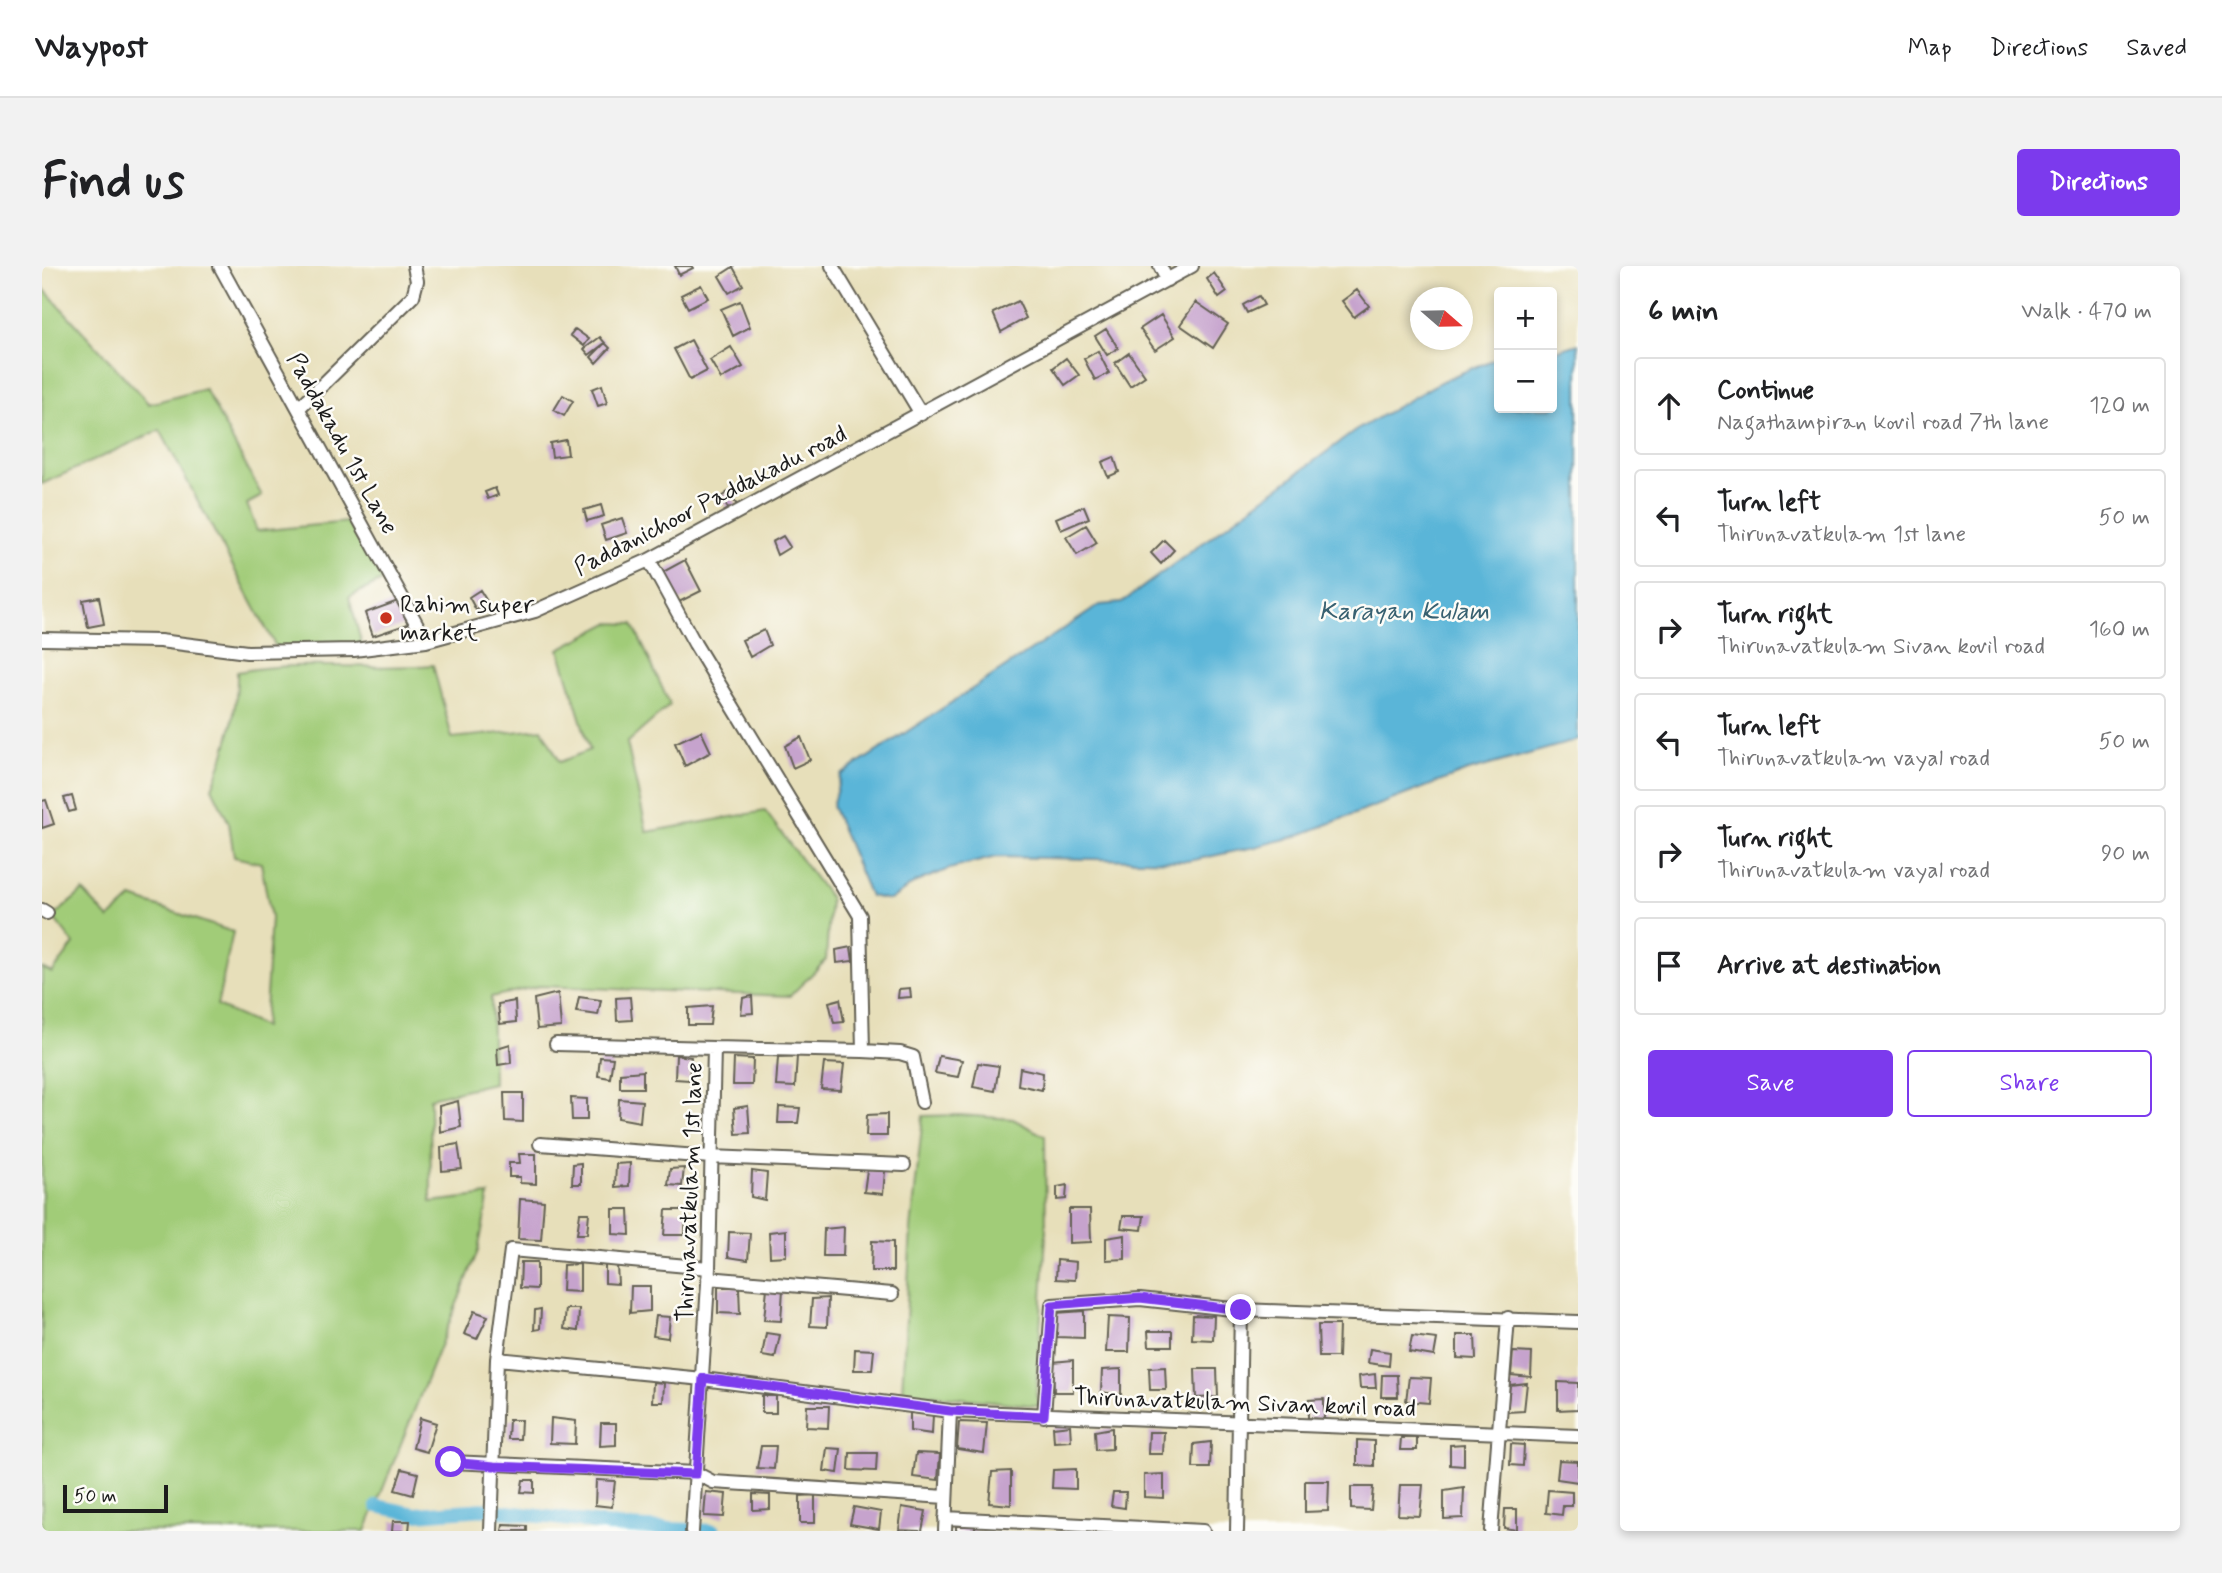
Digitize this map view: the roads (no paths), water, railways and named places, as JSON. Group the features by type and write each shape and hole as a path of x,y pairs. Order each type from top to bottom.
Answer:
{"street":[{"name":"Paddakadu 1st Lane","path":"220,266 426,641"},
{"path":"299,407 413,296 418,281 414,266"},
{"path":"832,266 921,414"},
{"path":"1160,266 1167,280"},
{"name":"Paddanichoor Paddakadu road","path":"42,639 160,641 247,652 354,650 426,641 535,611 649,560 1192,266"},
{"path":"649,560 695,644 860,916 863,1051"},
{"path":"556,1044 714,1048"},
{"name":"Thirunavatkulam 1st lane","path":"692,1531 708,1273 714,1048 863,1051 913,1056 922,1102"},
{"path":"540,1144 712,1157 904,1165"},
{"path":"491,1531 497,1359 510,1250 892,1294"},
{"path":"1044,1416 1052,1305 1140,1298 1241,1310 1578,1322"},
{"path":"1237,1531 1241,1310"},
{"path":"1491,1531 1508,1318"},
{"name":"Thirunavatkulam Sivan kovil road","path":"497,1359 703,1378 950,1411 1578,1436"},
{"path":"950,1411 945,1525 1203,1531"},
{"path":"451,1462 696,1474 713,1482 946,1497"}],"water":[{"name":"Karayan Kulam","path":"1578,344 1578,740 1465,772 1297,836 1255,847 1189,861 996,857 949,869 916,882 890,900 870,896 832,806 841,775 1100,605 1121,603 1355,431 1442,381 1494,359 1494,413 1557,413 1557,350"}],"waterway":[{"path":"377,1506 416,1514 486,1509"},
{"path":"500,1511 625,1527 714,1531"}],"place":[{"name":"Rahim super market","path":"386,618"}]}
